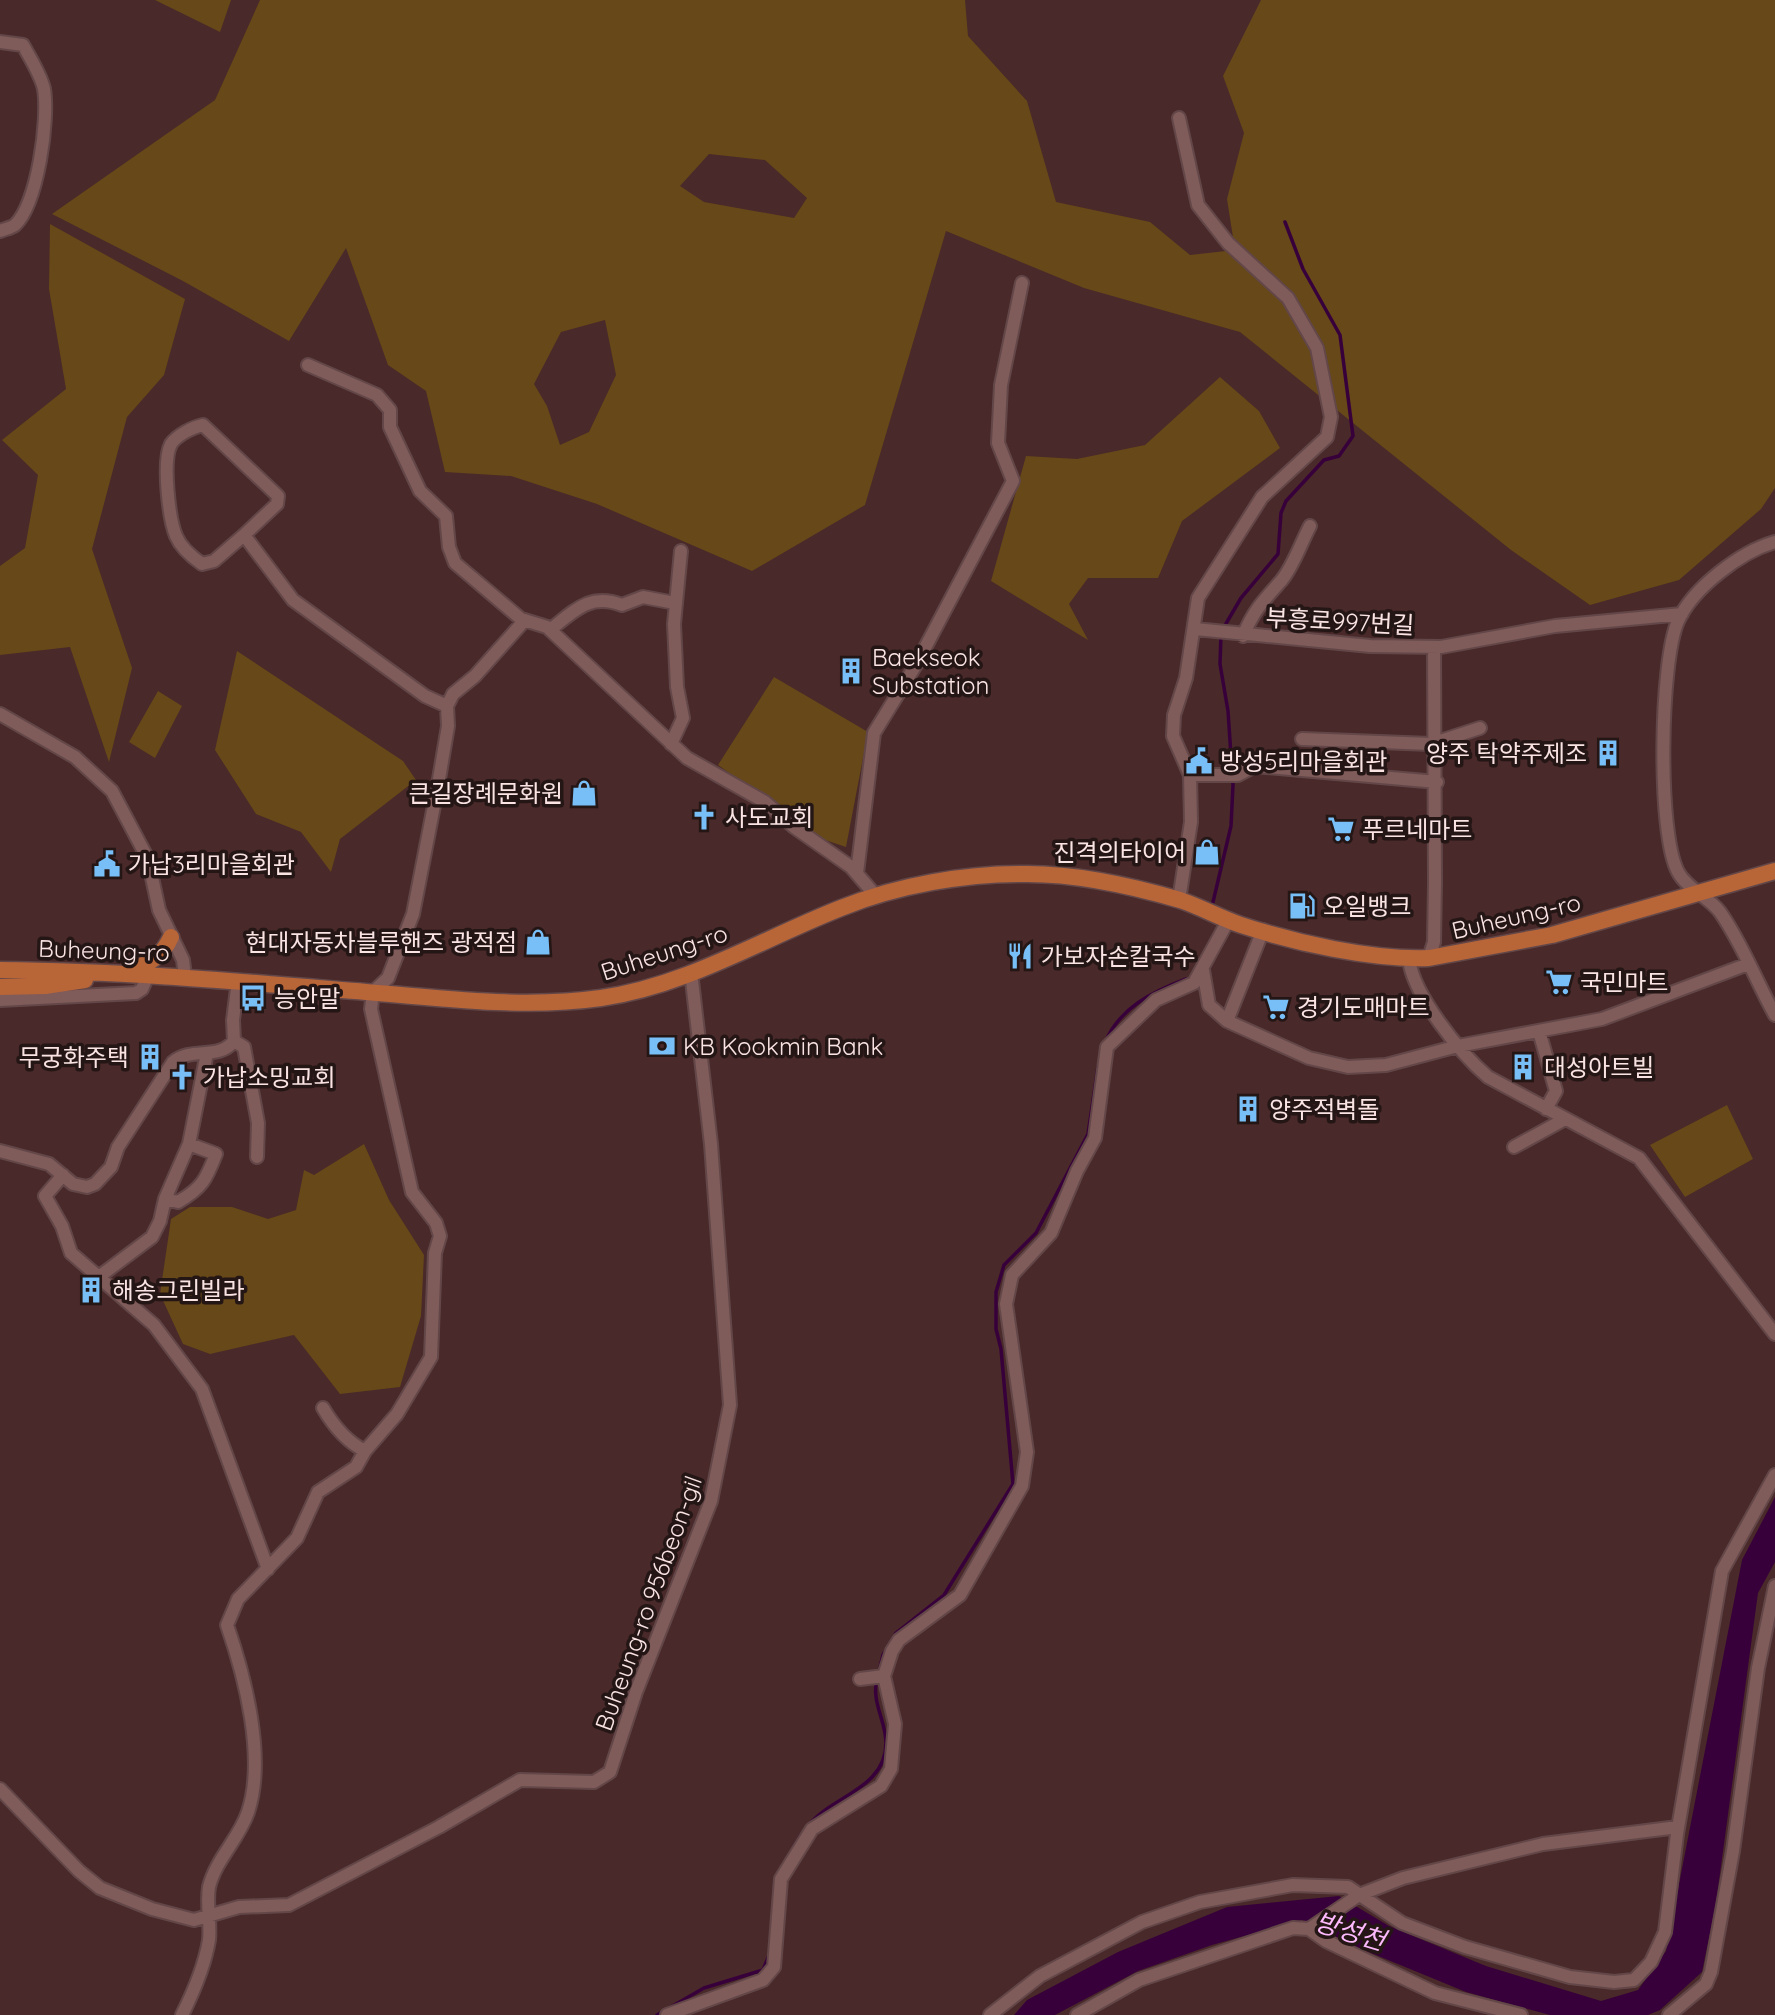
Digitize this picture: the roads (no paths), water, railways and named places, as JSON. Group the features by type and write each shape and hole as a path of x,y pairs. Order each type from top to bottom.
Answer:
{"main road":[{"name":"Buheung-ro","path":"0,970 149,973 495,1003 602,998 691,972 876,896 967,878 1027,873 1069,877 1179,900 1228,919 1316,944 1409,959 1429,958 1552,935 1775,871"},
{"path":"0,987 45,986 117,974 156,958 166,950 171,937"}],"street":[{"path":"0,42 23,45 44,88 39,163 28,205 14,226 0,231"},
{"path":"1179,118 1198,205 1228,243 1288,298 1317,348 1331,417 1328,436 1262,497 1240,537 1228,547 1198,598 1186,678 1174,712 1173,736 1190,775 1191,822 1179,900"},
{"path":"857,873 869,756 874,733 917,663 1013,481 998,443 1001,385 1022,283"},
{"path":"309,365 377,394 390,410 390,427 420,491 446,516 454,563 524,621 550,630 687,758 765,802 857,873 876,896"},
{"path":"203,425 278,496 277,504 244,535 214,561 202,564 177,538 170,508 168,454 172,443 193,427 203,425"},
{"name":"부흥로997번길","path":"1243,636 1252,613 1269,590 1282,580 1310,526"},
{"path":"244,535 293,600 425,696 447,706"},
{"path":"1775,542 1746,555 1701,590 1682,614 1669,652 1664,817 1668,844 1679,874 1719,910 1775,1015"},
{"path":"671,744 682,718 677,687 675,603 681,551"},
{"path":"550,630 587,603 603,598 622,605 643,597 675,603"},
{"name":"부흥로997번길","path":"1195,629 1243,636 1434,647 1506,634 1682,614"},
{"path":"182,2015 204,1960 210,1937 209,1889 219,1863 248,1814 254,1788 252,1716 245,1675 227,1625 238,1599 297,1538 318,1492 356,1467 365,1451 397,1414 431,1357 435,1253 440,1236 436,1223 412,1192 402,1159 371,1009 373,992 388,978 413,914 448,726 447,706 453,694 475,676 524,621"},
{"name":"부흥로997번길","path":"1429,958 1434,942 1437,782 1434,647"},
{"path":"0,714 75,757 113,791 148,859 159,910 183,960 185,976"},
{"path":"1302,739 1395,745 1431,744 1480,728"},
{"path":"1190,775 1232,775 1255,766 1437,782"},
{"path":"667,2015 763,1980 774,1967 781,1879 812,1829 881,1786 891,1769 895,1724 884,1676 899,1640 960,1595 1022,1486 1027,1452 1006,1304 1012,1275 1051,1233 1077,1171 1095,1138 1107,1047 1156,1000 1194,983 1203,971 1228,919"},
{"path":"1227,1021 1264,930"},
{"path":"1409,959 1410,974 1458,1046 1488,1077 1639,1158 1775,1334"},
{"path":"1203,971 1209,1005 1227,1021 1310,1058 1348,1067 1386,1065 1458,1046 1602,1019 1748,964"},
{"name":"Buheung-ro 956beon-gil","path":"0,1789 79,1871 100,1888 152,1909 194,1920 239,1907 289,1905 410,1843 520,1780 594,1782 610,1772 636,1692 711,1501 730,1405 710,1143 691,972"},
{"path":"0,1000 136,993 142,989 149,973"},
{"path":"0,1151 49,1164 81,1187 99,1180 111,1167 118,1147 167,1069 180,1056 229,1048 234,1041 233,1020 238,981"},
{"path":"1539,1031 1556,1091 1546,1109"},
{"path":"234,1041 244,1047 258,1124 257,1157"},
{"path":"100,1276 152,1237 160,1221 165,1199 189,1144 207,1053"},
{"path":"1514,1146 1565,1119"},
{"path":"165,1199 178,1202 198,1190 208,1176 216,1154 189,1144"},
{"path":"63,1175 45,1196 62,1226 71,1253 154,1325 201,1389 268,1569"},
{"path":"323,1408 330,1421 354,1445 365,1451"},
{"path":"990,2015 997,2006 1040,1976 1142,1922 1200,1902 1293,1885 1348,1887 1402,1923 1476,1950 1570,1978 1614,1982 1633,1980 1651,1962 1665,1932 1678,1827 1722,1571 1775,1475"},
{"path":"1669,2015 1706,1983 1711,1972 1733,1852 1758,1668 1775,1586"},
{"path":"860,1679 884,1676"},
{"path":"1309,1929 1359,1895 1404,1878 1544,1844 1678,1827"},
{"path":"1077,2015 1139,1980 1293,1928 1309,1929 1326,1941 1435,1993 1521,2015"}],"water":[{"name":"방성천","path":"1775,1497 1775,1562 1758,1593 1716,1903 1702,1972 1660,2010 1648,2015 1550,2015 1466,1992 1354,1946 1302,1920 1212,1945 1138,1971 1055,2015 1014,2015 1027,2000 1118,1952 1227,1907 1339,1896 1389,1926 1486,1966 1601,2001 1638,1990 1666,1951 1742,1560"}],"waterway":[{"path":"1224,627 1241,598 1278,554 1281,513 1286,501 1324,460 1339,456 1353,436 1340,335 1303,269 1285,222"},
{"path":"1213,902 1231,826 1233,785 1228,711 1220,664 1221,634"},
{"path":"1105,1043 1119,1020 1138,1003 1186,979"},
{"path":"879,1672 883,1655 896,1633 944,1595 1013,1484 1001,1349 996,1329 996,1292 1004,1265 1036,1233 1088,1134 1098,1067"},
{"path":"808,1826 867,1782 884,1759 886,1743 877,1704 877,1679"},
{"path":"780,1870 801,1835"},
{"path":"657,2015 704,1988 763,1970 770,1953"}],"place":[{"name":"Baekseok Substation","path":"851,671"},
{"name":"양주 탁약주제조","path":"1608,753"},
{"name":"방성5리마을회관","path":"1199,761"},
{"name":"큰길장례문화원","path":"584,793"},
{"name":"사도교회","path":"704,817"},
{"name":"푸르네마트","path":"1341,829"},
{"name":"진격의타이어","path":"1207,852"},
{"name":"가납3리마을회관","path":"107,864"},
{"name":"오일뱅크","path":"1302,906"},
{"name":"현대자동차블루핸즈 광적점","path":"538,942"},
{"name":"가보자손칼국수","path":"1020,956"},
{"name":"국민마트","path":"1559,982"},
{"name":"능안말","path":"253,998"},
{"name":"경기도매마트","path":"1276,1007"},
{"name":"KB Kookmin Bank","path":"662,1046"},
{"name":"무궁화주택","path":"150,1057"},
{"name":"대성아트빌","path":"1523,1067"},
{"name":"가납소밍교회","path":"182,1077"},
{"name":"양주적벽돌","path":"1248,1109"},
{"name":"해송그린빌라","path":"91,1290"}]}
